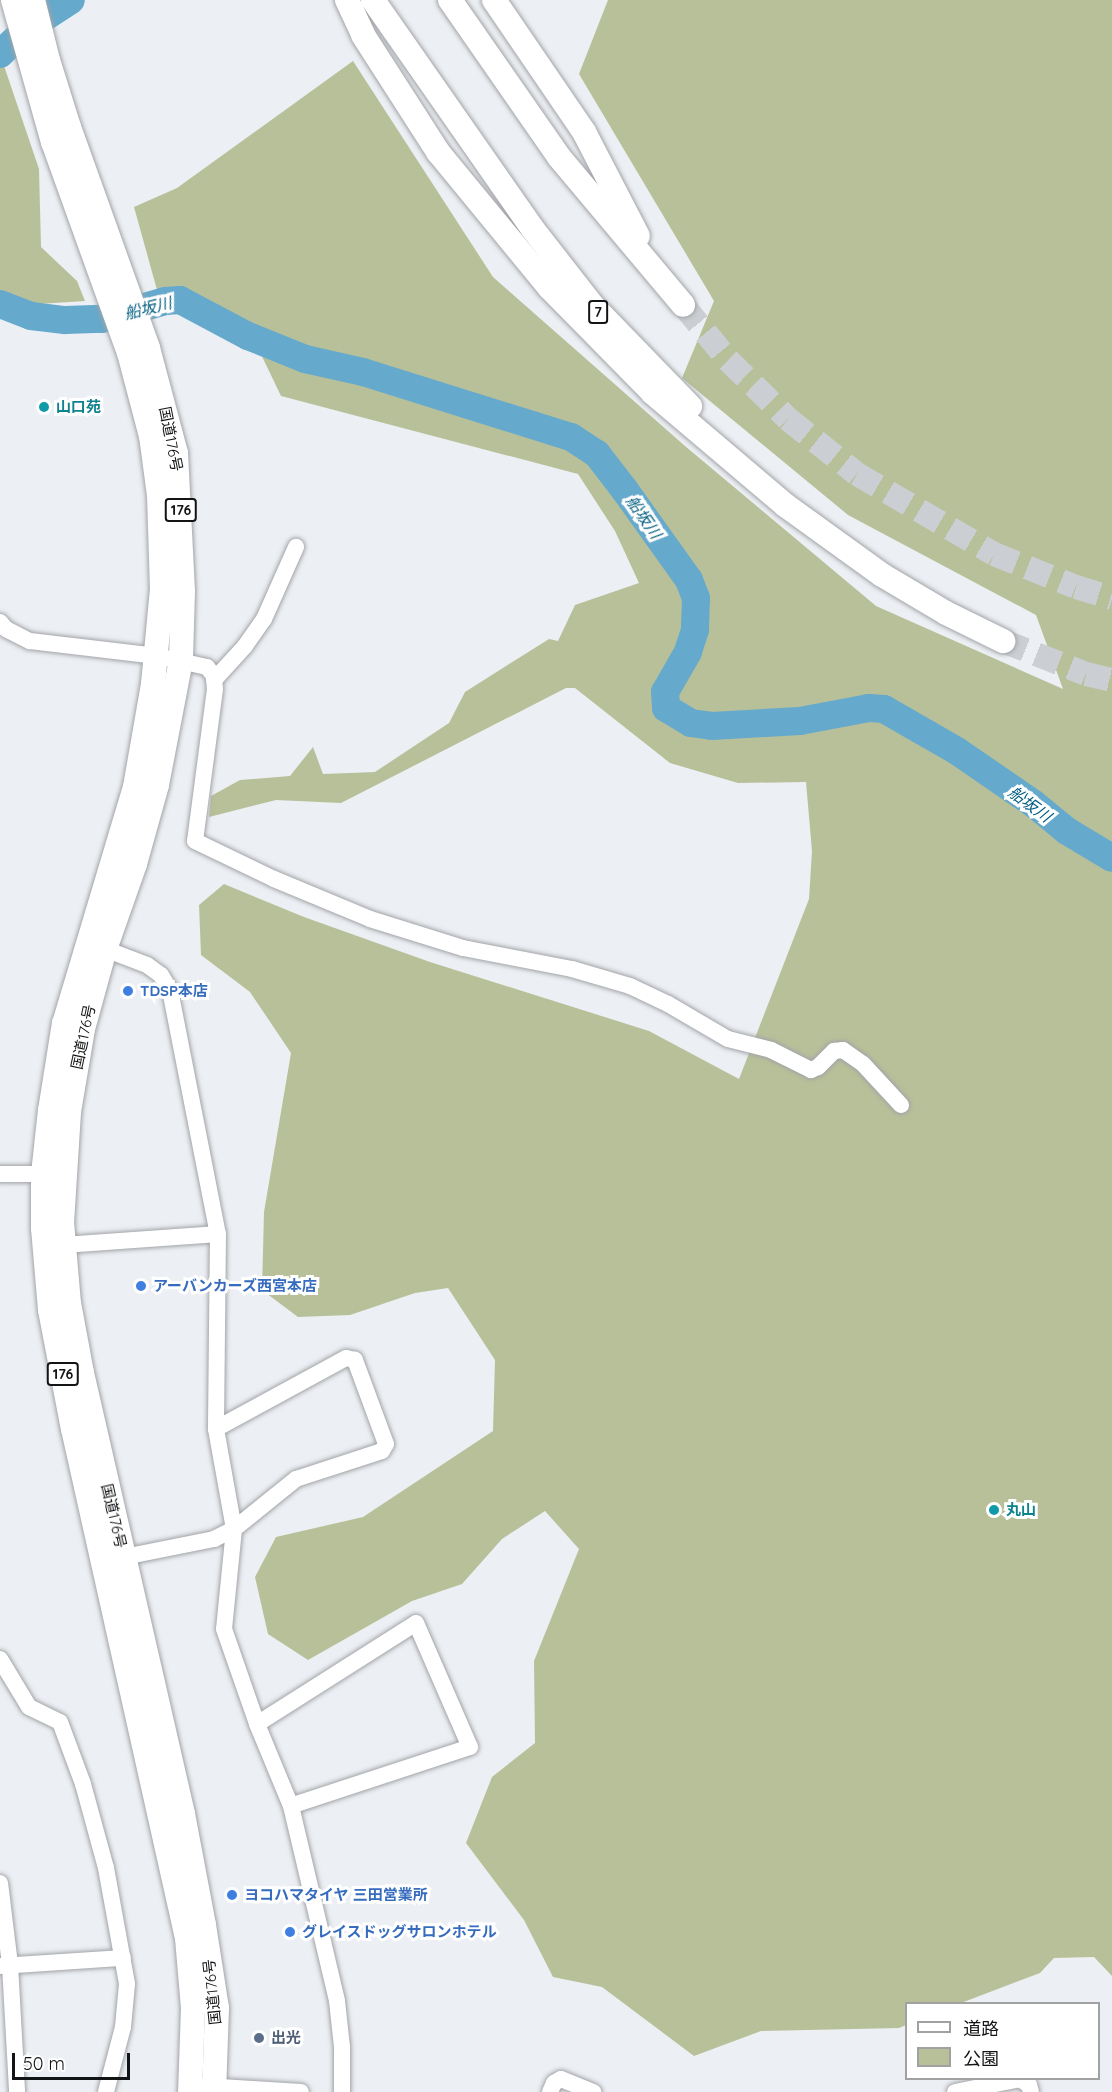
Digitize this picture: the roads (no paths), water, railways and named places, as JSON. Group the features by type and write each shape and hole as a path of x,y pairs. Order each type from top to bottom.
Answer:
{"highway":[{"name":"国道176号","path":"13,0 176,453 183,591 181,660 157,786 135,864 105,949 83,1029 69,1112 63,1174 64,1245 69,1303 82,1373 183,1814 204,1925 217,2008 214,2089"},
{"name":"国道176号","path":"33,0 48,60 61,134"},
{"path":"347,0 363,35 438,152 549,287 653,393 785,505"},
{"name":"7","path":"373,0 532,228 592,305 785,505 882,575 946,613 1002,641"},
{"path":"450,0 559,157 683,305"},
{"path":"494,0 584,132 659,275"},
{"name":"国道176号","path":"142,362 159,495 162,589 157,656 135,787 64,1023 54,1076 43,1174 43,1228 54,1332 73,1429 187,1938 192,1975 190,2089"}],"street":[{"path":"214,680 245,646 264,619 296,547"},
{"path":"0,622 6,629 30,640 157,656 207,667 214,680 195,841 274,879 370,919 463,948 572,969 630,986 668,1004 728,1039 771,1050 811,1070 818,1067 834,1051 843,1050 863,1064 900,1105"},
{"path":"105,949 147,965 161,975 170,990 218,1234 216,1429 234,1529 224,1629 257,1724 291,1806 337,2001 342,2048 342,2092"},
{"path":"0,1174 43,1174"},
{"path":"64,1245 218,1234"},
{"path":"124,1557 214,1539 234,1529 296,1479 382,1451 387,1444 355,1360 346,1358 216,1429"},
{"path":"257,1724 416,1623 470,1747 291,1806"},
{"path":"0,1659 29,1707 60,1722 83,1784 106,1868 127,1984 123,2027 106,2092"},
{"path":"0,1883 7,2026 17,2092"},
{"path":"5,1965 123,1958"},
{"path":"550,2092 554,2084 561,2079 592,2092"},
{"path":"955,2092 1015,2080"},
{"path":"1022,2080 1029,2085 1031,2092"},
{"path":"190,2089 301,2092"}],"waterway":[{"name":"船坂川","path":"0,54 28,28 71,0"},
{"name":"船坂川","path":"0,304 31,316 65,320 102,319 165,301 180,300 248,336 305,359 363,372 571,437 597,454 689,580 696,598 695,630 688,652 665,692 666,708 691,723 712,726 800,721 869,708 884,709 957,751 1034,804 1067,831 1112,858"}],"tunnel":[{"path":"683,305 728,360 788,419 857,474 994,554 1076,587 1112,598"},
{"path":"1003,641 1086,674 1112,680"}],"place":[{"name":"山口苑","path":"44,407"},
{"name":"TDSP本店","path":"128,991"},
{"name":"アーバンカーズ西宮本店","path":"141,1286"},
{"name":"丸山","path":"994,1510"},
{"name":"ヨコハマタイヤ 三田営業所","path":"232,1895"},
{"name":"グレイスドッグサロンホテル","path":"290,1932"},
{"name":"出光","path":"259,2038"}]}
